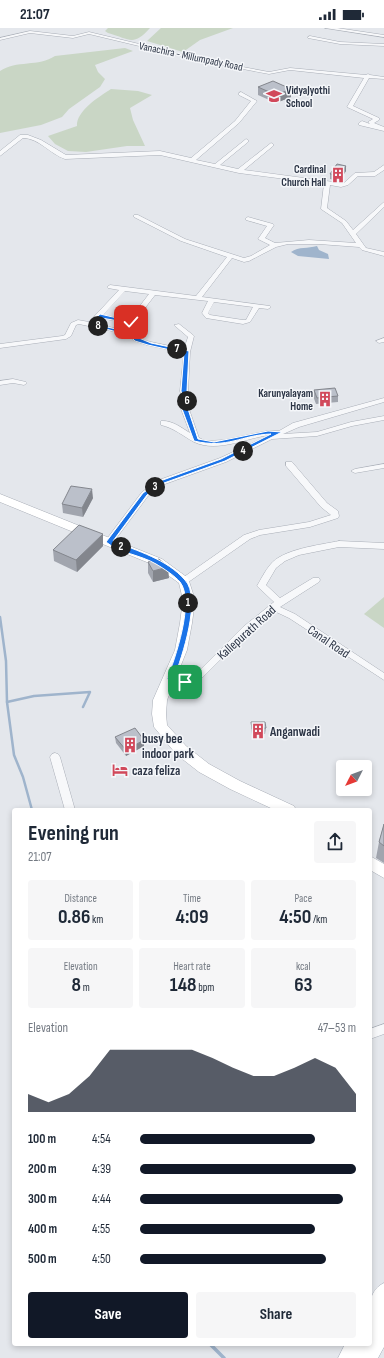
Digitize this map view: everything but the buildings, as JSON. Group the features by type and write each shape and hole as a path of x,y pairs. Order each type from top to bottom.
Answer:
{"main road":[{"path":"0,498 158,562 184,582 189,600 186,623 181,650 160,700 159,714 161,727 180,750 204,768 234,785 285,808"},
{"path":"372,863 384,872"},
{"path":"372,1316 384,1294"},
{"path":"366,1358 384,1325"},
{"path":"349,1358 356,1346"}],"street":[{"path":"327,28 384,36"},
{"name":"Vanachira - Millumpady Road","path":"0,39 30,32 73,37 89,33 206,61 269,73 290,69 368,75 384,78"},
{"path":"310,37 340,43 384,45"},
{"path":"368,75 350,107 377,118 371,122 371,125"},
{"path":"192,160 236,122 254,101 240,94"},
{"path":"361,124 371,125 384,130"},
{"path":"0,154 22,136 25,136 42,143 60,156 65,157 150,153 217,165 239,171 327,184 344,185 357,174 375,174 384,167"},
{"path":"217,165 246,141"},
{"path":"239,171 271,146"},
{"path":"327,184 324,209 344,222 354,233 361,245 370,251 384,254"},
{"path":"354,233 384,204"},
{"path":"136,216 183,240 231,256 249,260 275,245 303,242 361,245"},
{"path":"248,219 270,226 261,239 275,245"},
{"path":"198,298 231,256"},
{"path":"110,286 268,307"},
{"path":"91,324 100,316 124,288"},
{"path":"131,322 154,292"},
{"path":"212,300 205,313 208,317 243,322 248,321 257,305"},
{"path":"100,316 143,325"},
{"path":"0,346 64,338 68,336 73,324 91,324 130,334 137,340 149,344 187,352"},
{"path":"177,326 191,336 187,352 184,391 188,406 185,409 196,440"},
{"path":"0,383 13,381 24,382"},
{"path":"109,542 145,494 162,482 223,460 272,437 279,432 312,419 384,400"},
{"path":"375,403 384,403"},
{"path":"272,437 317,434 351,424 384,418"},
{"path":"164,423 175,425 196,440 209,443 223,443 279,432"},
{"path":"184,582 247,537 259,533 310,524 335,516 335,513 324,505 289,464"},
{"path":"354,471 384,466"},
{"name":"Kallepurath Road","path":"277,604 261,586 272,566 282,559 321,547 339,544 384,546"},
{"name":"Kallepurath Road","path":"170,679 185,682 200,675 246,629 277,604 316,580"},
{"name":"Canal Road","path":"277,604 292,616 384,677"},
{"path":"55,757 69,808"},
{"path":"372,1033 384,1029"}],"green space":[{"path":"108,28 150,28 139,38 131,40 108,33 105,31"},
{"path":"161,28 233,28 200,40 183,52 147,41"},
{"path":"125,48 133,51 95,65 98,72 105,79 100,87 69,109 62,117 41,125 0,133 0,71 13,66 42,61 55,56"},
{"path":"111,89 138,91 152,95 130,108 133,120 145,146 127,146 86,152 68,151 55,144 48,136 77,126 80,115 84,110"},
{"path":"384,597 384,628 364,614"}],"water":[{"path":"317,246 319,250 328,254 329,259 298,256 291,252 297,249"}],"waterway":[{"path":"0,617 6,661 7,702"},
{"path":"7,702 34,696 90,692 83,707"},
{"path":"7,702 14,755 23,777 31,808"},
{"path":"212,1346 224,1358"}],"place":[{"name":"VidyaJyothi School","path":"274,96"},
{"name":"Cardinal Church Hall","path":"338,175"},
{"name":"Karunyalayam Home","path":"325,399"},
{"name":"Anganwadi","path":"258,731"},
{"name":"busy bee indoor park","path":"130,745"},
{"name":"caza feliza","path":"120,770"}],"route":[{"path":"131,322 100,316 91,324 130,334 137,340 149,344 187,352 184,391 188,406 185,409 196,440 223,443 279,432 272,437 223,460 176,475 162,482 145,494 109,542 158,562 175,573 184,582 189,600 186,623 181,650 170,679 185,682"}]}
